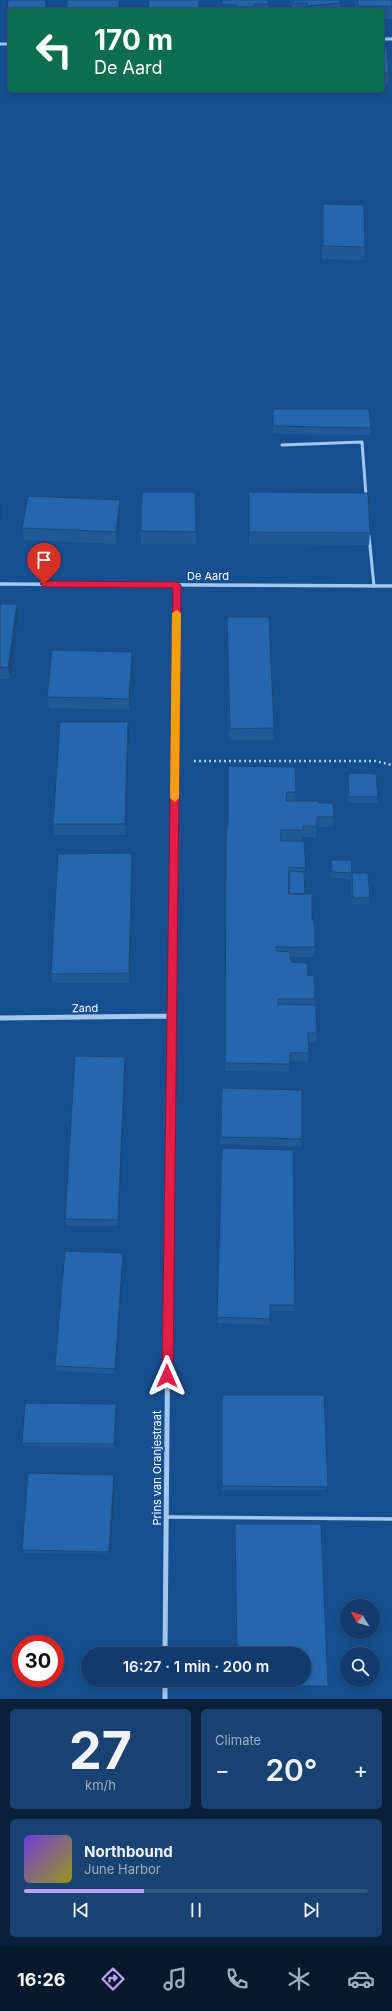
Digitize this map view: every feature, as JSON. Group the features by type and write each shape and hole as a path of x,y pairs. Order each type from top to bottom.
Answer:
{"street":[{"name":"De Aard","path":"0,584 392,586"},
{"name":"Prins van Oranjestraat","path":"165,1647 170,1016 177,585"},
{"name":"Zand","path":"0,1018 170,1016"},
{"path":"165,1687 165,1699"}],"lane":[{"path":"282,445 362,442 367,503"},
{"path":"369,533 374,586"},
{"path":"166,1518 392,1519"}],"path":[{"path":"175,761 375,761 392,765"}],"building":[{"path":"8,0 46,0 46,8 7,8"},
{"path":"67,0 119,0 119,8 67,8"},
{"path":"149,0 199,0 199,8 148,8"},
{"path":"222,0 268,0 268,4 254,4 254,7 236,7 236,5 222,5"},
{"path":"293,0 340,0 340,3 308,6 307,3 294,3"},
{"path":"357,0 392,0 392,6 358,6"},
{"path":"384,48 387,48 389,73 384,73"},
{"path":"323,204 364,205 365,247 323,246"},
{"path":"273,409 369,409 371,428 273,426"},
{"path":"142,492 195,492 196,532 141,531"},
{"path":"249,492 368,493 370,533 249,532"},
{"path":"28,496 120,500 116,532 22,528"},
{"path":"0,604 17,604 8,668 0,667"},
{"path":"227,617 269,617 274,728 230,729"},
{"path":"52,650 132,652 129,699 47,697"},
{"path":"60,722 128,722 125,824 53,824"},
{"path":"228,766 295,767 296,792 287,792 286,801 319,801 319,803 333,803 334,817 317,817 317,827 303,826 303,830 281,830 281,841 304,841 306,868 289,867 289,894 312,894 312,920 314,920 315,947 276,947 277,951 290,952 291,962 307,963 308,976 314,975 315,999 278,999 278,1004 316,1005 317,1033 308,1033 309,1053 290,1053 290,1064 225,1063 226,841 228,817"},
{"path":"348,773 376,774 378,797 349,797"},
{"path":"132,853 129,973 51,974 58,854"},
{"path":"331,860 351,860 352,873 332,872"},
{"path":"289,871 304,872 305,894 289,894"},
{"path":"352,873 368,873 370,898 353,898"},
{"path":"75,1056 125,1057 118,1220 65,1219"},
{"path":"222,1088 302,1090 302,1139 221,1137"},
{"path":"222,1148 293,1150 295,1305 270,1305 270,1319 217,1317"},
{"path":"65,1251 123,1253 115,1369 55,1366"},
{"path":"222,1395 324,1395 328,1487 222,1486"},
{"path":"25,1403 116,1404 114,1444 22,1443"},
{"path":"28,1473 114,1475 109,1552 22,1550"},
{"path":"235,1524 321,1524 328,1686 311,1686 311,1647 237,1647"}],"slow traffic":[{"path":"175,798 177,613"}],"route":[{"path":"44,584 177,585 170,1032 167,1376"}]}
